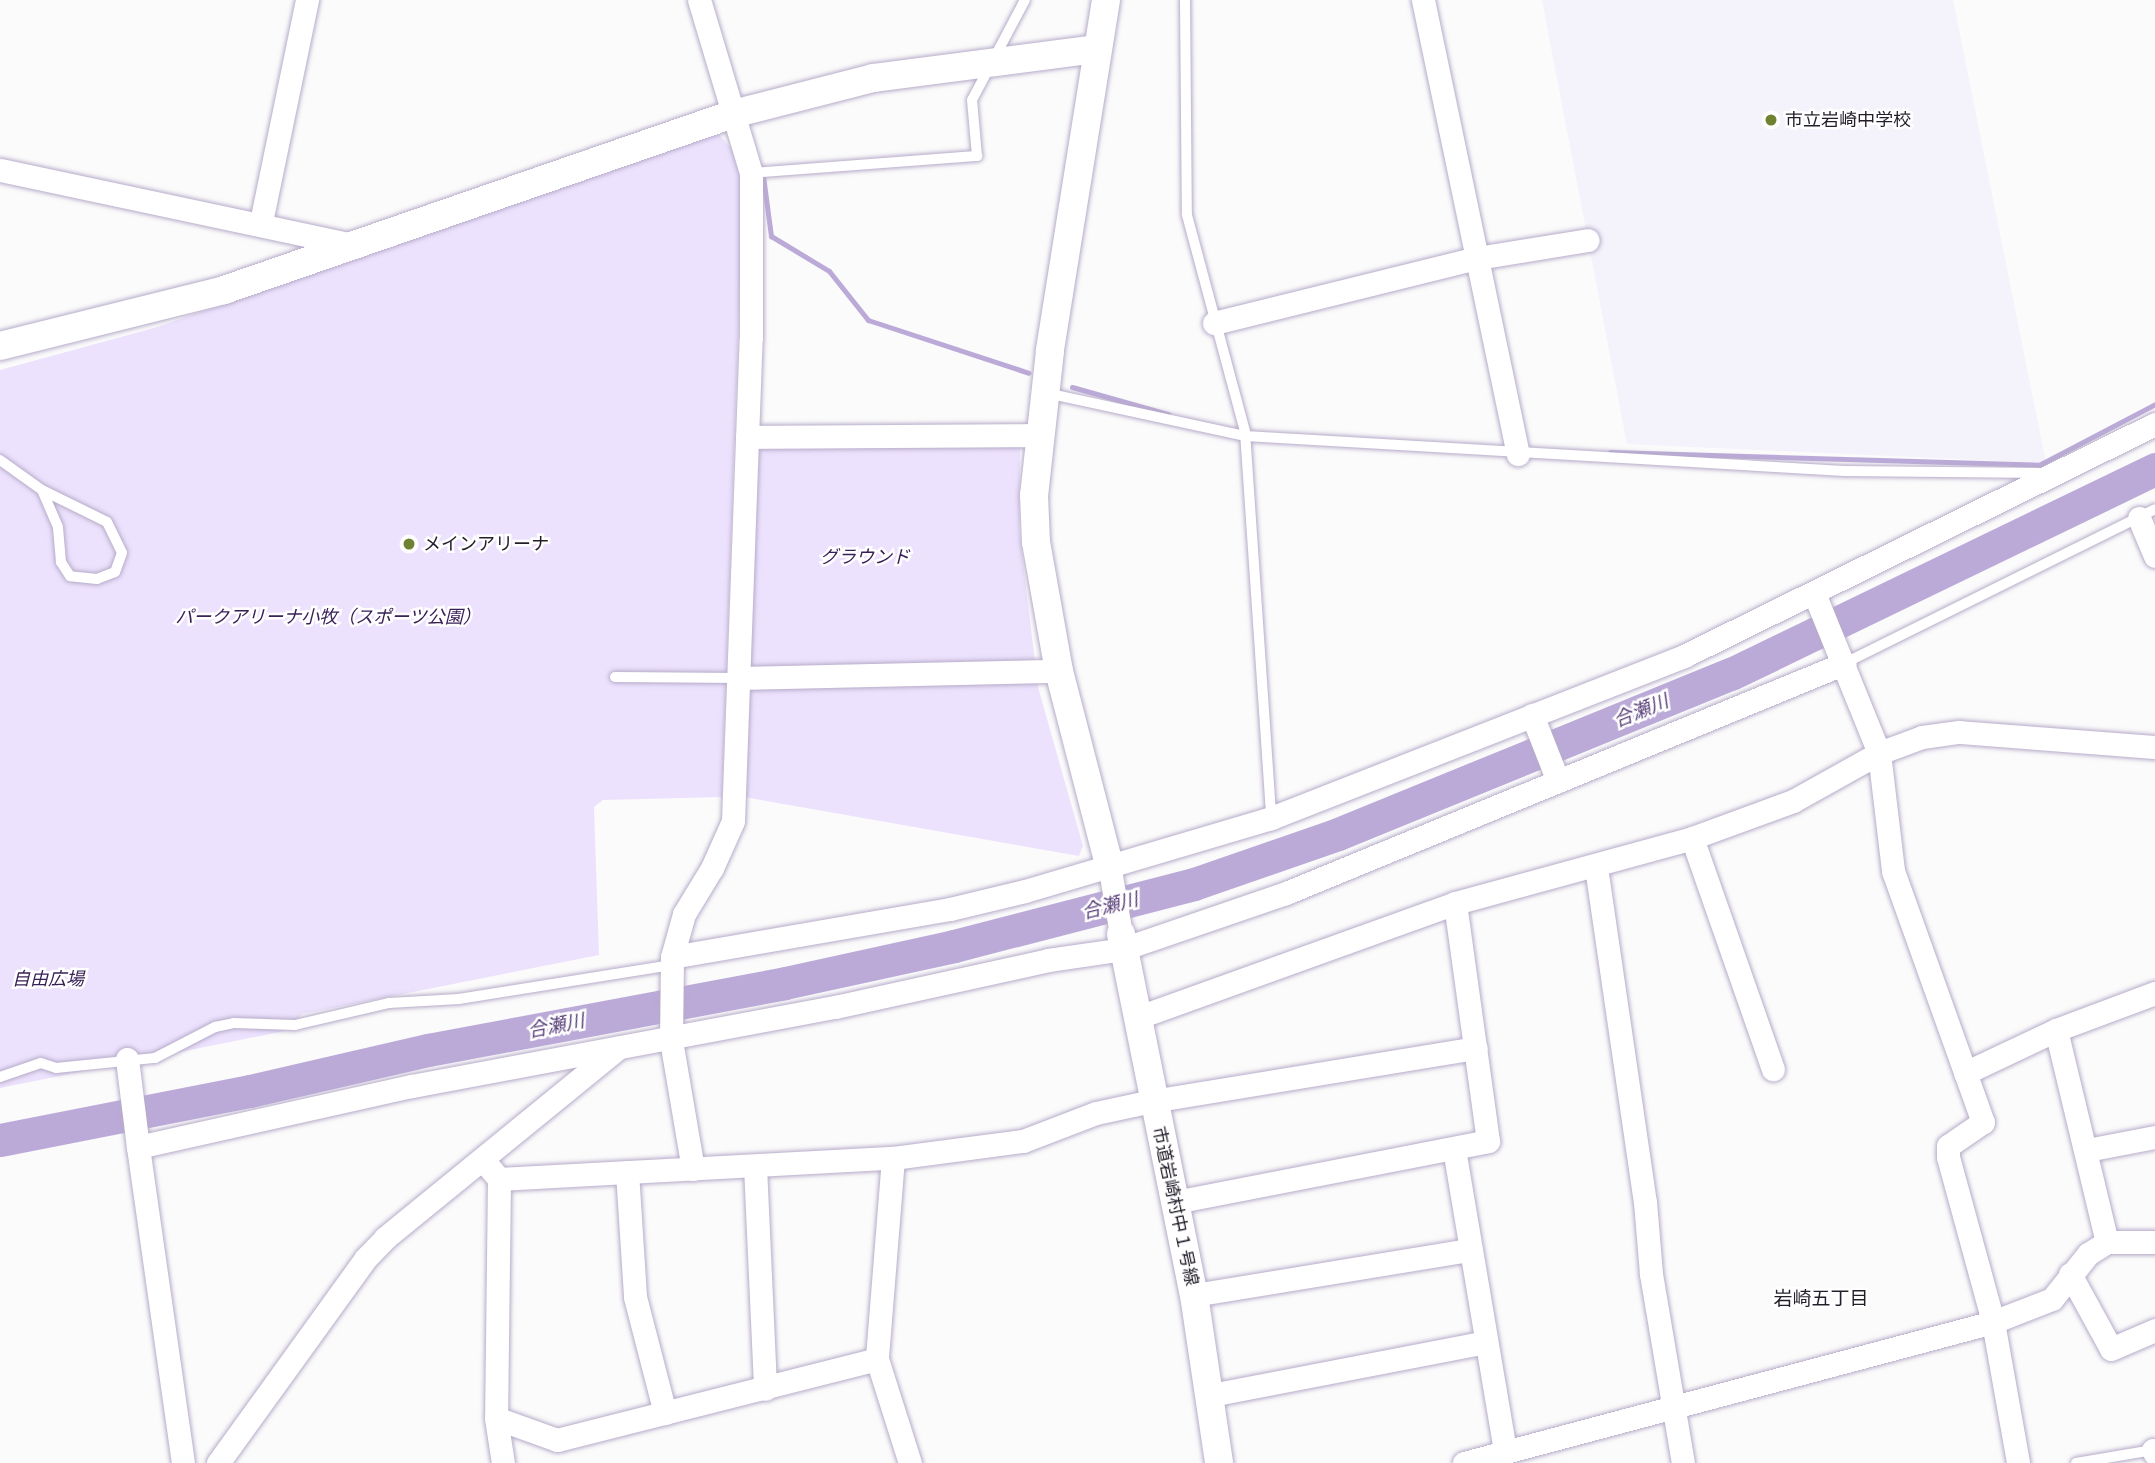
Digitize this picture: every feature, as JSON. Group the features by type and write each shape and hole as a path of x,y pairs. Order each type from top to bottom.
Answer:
{"street":[{"path":"261,222 307,0"},
{"path":"693,1169 671,1040 671,961 684,914 712,868 733,821 747,437 751,173 699,0"},
{"path":"1106,0 1044,392 1034,495 1036,542 1059,671 1109,864 1122,942"},
{"path":"1423,0 1468,260 1518,454"},
{"path":"0,346 157,310 357,246 733,114 873,78 1097,49"},
{"path":"0,170 261,222 357,246"},
{"path":"1214,323 1468,260 1588,240"},
{"path":"671,961 950,909 1025,891 1270,818 1684,656 1817,599 2053,473 2155,424"},
{"path":"747,437 1039,435"},
{"path":"2147,513 2155,556"},
{"path":"1817,599 1843,657 1879,752 1893,870 1983,1122 1948,1146 1948,1157 1993,1322 2018,1463"},
{"path":"138,1143 621,1046 671,1040 1122,942 1286,893 1558,781 1843,657"},
{"path":"739,678 1059,671"},
{"path":"1532,715 1558,781"},
{"path":"1139,1017 1455,902 1596,867 1692,838 1793,801 1879,752 1922,737 1959,732 2155,747"},
{"path":"1692,838 1773,1069"},
{"path":"1596,867 1683,1463"},
{"path":"1175,1202 1488,1141 1455,902"},
{"name":"市道岩崎村中１号線","path":"1122,942 1139,1017 1152,1101 1194,1295 1219,1463"},
{"path":"1965,1073 2056,1030 2155,995"},
{"path":"2056,1030 2107,1242"},
{"path":"218,1463 365,1259 621,1046"},
{"path":"499,1179 893,1158 1023,1141 1096,1113 1152,1101 1476,1048"},
{"path":"127,1059 183,1463"},
{"path":"2087,1150 2155,1137"},
{"path":"1454,1149 1505,1451"},
{"path":"893,1158 877,1359 910,1463"},
{"path":"483,1159 499,1179 496,1418 503,1463"},
{"path":"754,1166 765,1389"},
{"path":"626,1172 635,1297 665,1413"},
{"path":"1464,1463 1993,1322 2052,1299 2088,1254 2107,1242 2155,1242"},
{"path":"1194,1295 1469,1250"},
{"path":"2070,1274 2111,1349 2155,1330"},
{"path":"1211,1395 1485,1342"},
{"path":"496,1418 557,1440 877,1359"}],"lane":[{"path":"751,173 977,156 972,100 995,63 1025,0"},
{"path":"1185,0 1186,215 1245,436 1270,818"},
{"path":"1044,392 1245,436 1844,471 2053,473"},
{"path":"0,460 43,490 107,522 122,553 115,572 97,579 70,576 61,562 58,527 43,490"},
{"path":"1843,657 2147,513"},
{"path":"615,677 739,678"},
{"path":"0,1077 41,1063 56,1068 163,1055 215,1027 234,1023 295,1025 389,1003 459,999 671,961"},
{"path":"2076,1463 2154,1452"}],"shaded area":[{"name":"市立岩崎中学校","path":"1542,0 1953,0 2046,463 1627,444"}],"green space":[{"name":"パークアリーナ小牧（スポーツ公園）","path":"717,132 735,153 743,192 722,797 603,800 594,807 599,955 302,1014 285,1031 0,1088 0,370 154,328"},
{"name":"グラウンド","path":"754,445 1020,446 1019,529 1038,687 1083,846 1079,856 744,797"}],"waterway":[{"path":"763,176 771,236 829,271 868,320 1029,373"},
{"path":"1072,387 1168,414"},
{"path":"1610,452 2039,465 2155,404"},
{"name":"合瀬川","path":"0,1140 250,1091 428,1050 785,983 954,946 1194,884 1338,834 1731,674 2155,469"}],"place":[{"name":"市立岩崎中学校","path":"1771,120"},
{"name":"メインアリーナ","path":"409,544"}],"district":[{"name":"岩崎五丁目","path":"1821,1299"}],"park label":[{"name":"自由広場","path":"48,979"}]}
